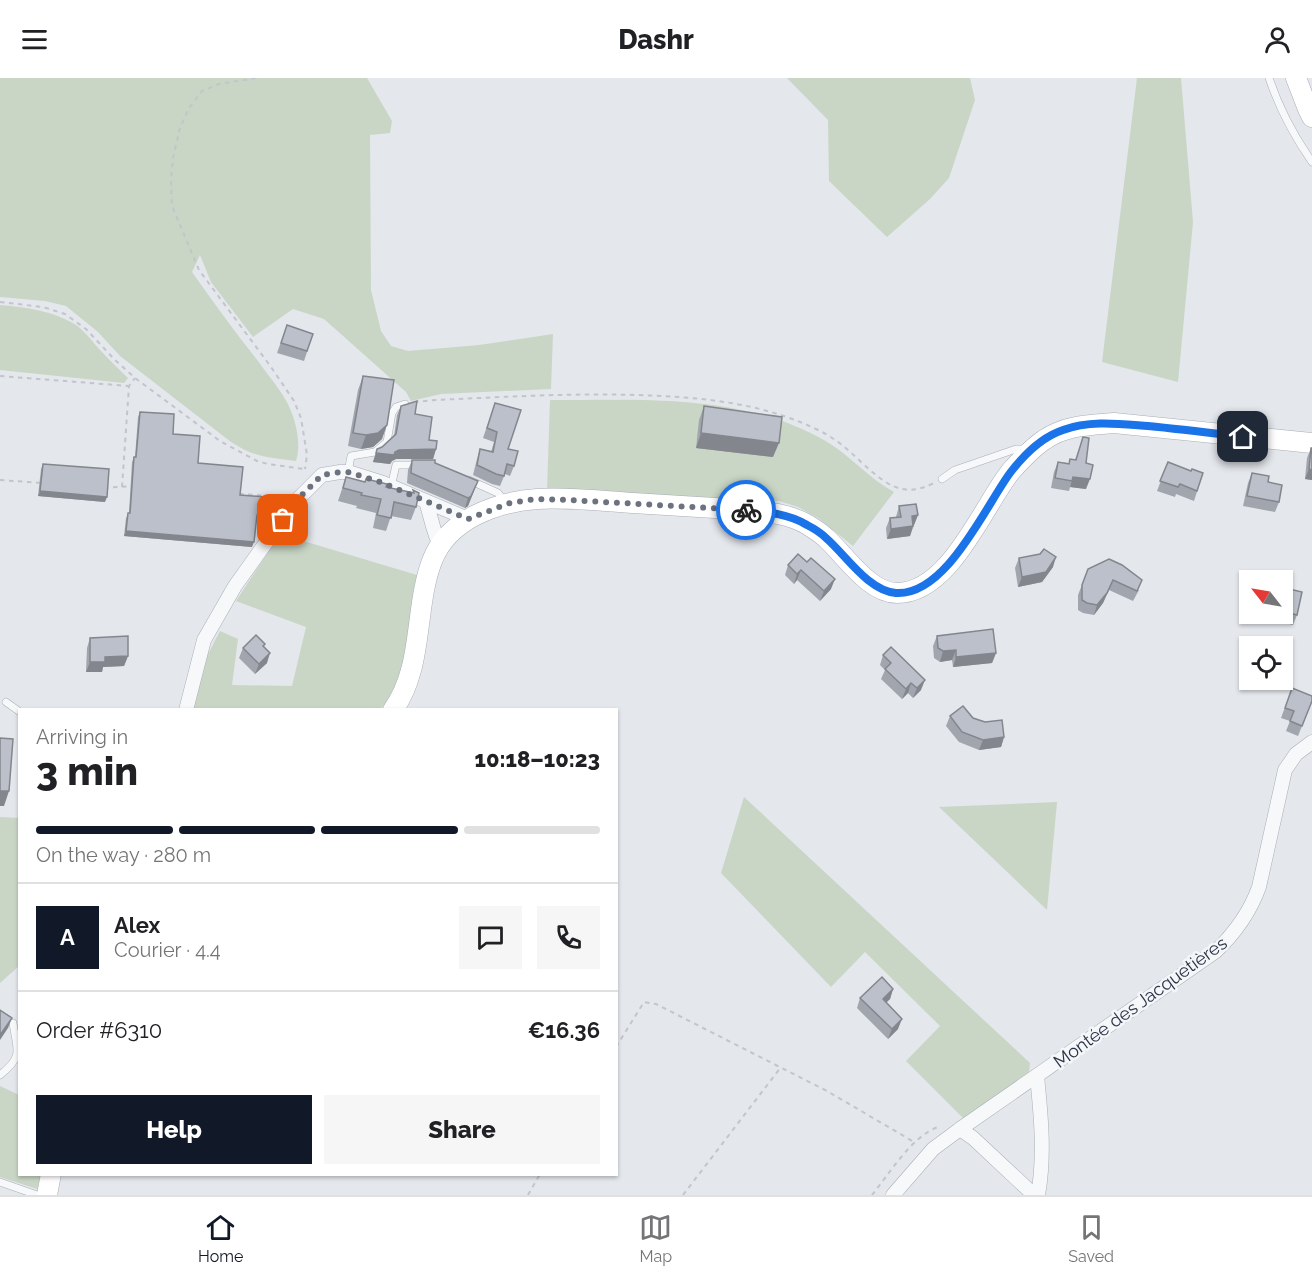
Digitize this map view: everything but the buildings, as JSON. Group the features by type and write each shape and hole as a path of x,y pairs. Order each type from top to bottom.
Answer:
{"main road":[{"path":"1296,78 1312,117"},
{"path":"394,708 408,682 424,591 432,561 440,545 446,536 468,519 507,504 536,499 568,500 747,510 794,518 826,538 868,581 895,593 912,591 945,569 1011,472 1045,439 1062,430 1083,425 1114,423 1312,443"},
{"path":"47,1195 51,1176"}],"street":[{"path":"187,708 204,640 236,586 291,509 322,475 348,472 391,486 468,519"},
{"path":"426,502 440,545"},
{"name":"Montée des Jacquetières","path":"893,1195 933,1149 1216,951 1231,936 1253,904 1259,887 1285,770 1296,754 1312,742"},
{"path":"960,1129 1036,1195 1041,1178 1041,1121 1037,1076"}],"lane":[{"path":"1269,78 1289,124 1312,162"},
{"path":"348,472 351,456 375,452 387,442 392,413 396,407 405,404"},
{"path":"942,479 955,470 1016,449 1034,449"},
{"path":"391,486 396,465 428,465"},
{"path":"465,478 498,493 507,504"},
{"path":"6,702 18,711"},
{"path":"0,1075 13,1064 16,1057 13,1023"},
{"path":"0,1182 37,1195"}],"path":[{"path":"256,78 219,84 202,91 189,108 180,128 173,158 172,206 199,270 294,401 301,418 307,455 305,469"},
{"path":"0,302 43,307 65,314 86,329 135,378 240,454 257,462 305,469 322,475"},
{"path":"0,376 129,386"},
{"path":"122,487 129,386 135,378"},
{"path":"405,404 435,400 606,394 677,396 723,401 775,413 820,431 844,447 879,478 899,489 923,488 942,479"},
{"path":"0,480 47,484"},
{"path":"104,488 141,487"},
{"path":"234,494 263,495 291,509"},
{"path":"618,1044 644,1002 656,1004 827,1091 914,1142 872,1195"},
{"path":"683,1195 780,1067"},
{"path":"528,1195 539,1176"}],"green space":[{"path":"0,78 367,78 392,121 390,133 370,135 371,290 381,331 391,346 408,351 479,345 553,334 551,389 441,394 411,401 406,392 324,319 293,309 253,337 211,282 200,255 192,272 280,391 288,404 297,429 296,461 262,456 239,447 120,356 98,332 66,306 45,301 0,297"},
{"path":"787,78 970,78 975,100 949,178 930,199 887,237 829,181 828,120"},
{"path":"1137,78 1181,78 1193,222 1178,382 1102,362"},
{"path":"0,305 49,313 76,325 128,378 124,383 0,370"},
{"path":"550,400 690,402 759,414 792,425 824,440 894,492 853,546 818,518 798,507 779,501 547,491"},
{"path":"280,534 417,575 404,664 398,681 381,708 191,708 201,670 220,631 238,639 232,685 292,686 306,627 236,601"},
{"path":"744,797 1030,1063 1029,1072 964,1119 906,1061 940,1026 865,952 831,987 721,873"},
{"path":"1057,802 1047,910 939,807"},
{"path":"0,817 18,818 18,967 0,983"},
{"path":"0,1086 18,1095 18,1176 41,1176 37,1189 0,1177"}],"way so far":[{"path":"283,520 299,498 322,475 340,472 348,472 383,483 468,519 510,503 536,499 746,510"}],"route":[{"path":"746,510 794,518 826,538 868,581 895,593 912,591 945,569 1011,472 1027,454 1045,439 1062,430 1083,425 1114,423 1243,437"}]}
